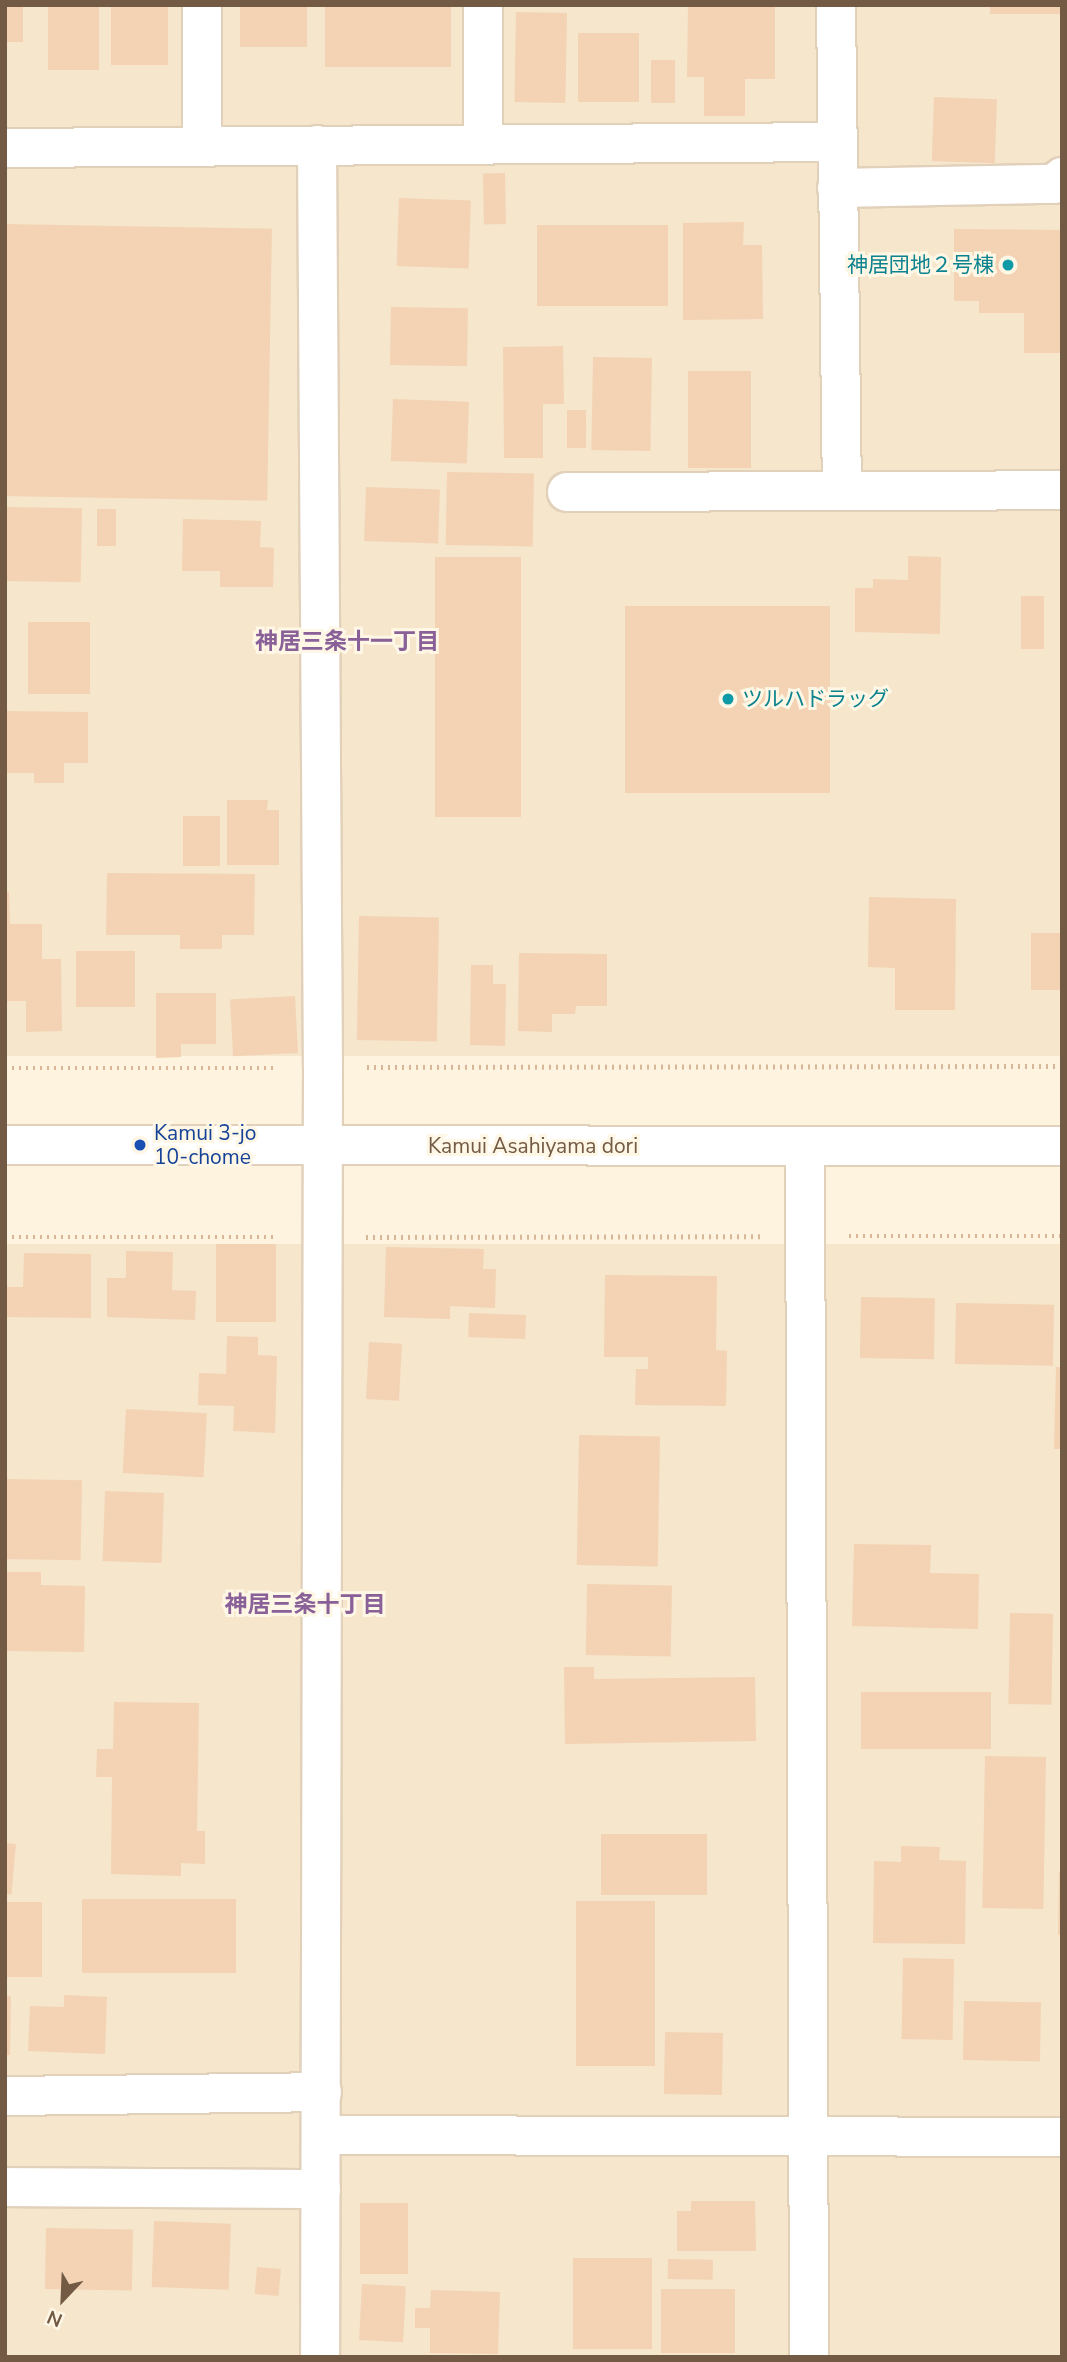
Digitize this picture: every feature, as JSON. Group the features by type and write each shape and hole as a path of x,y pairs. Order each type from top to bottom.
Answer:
{"street":[{"path":"202,5 202,146"},
{"path":"483,5 483,144"},
{"path":"836,5 835,142 842,491"},
{"path":"5,148 835,142"},
{"path":"317,145 323,1068 320,1146 320,2357"},
{"path":"837,188 1054,184 1062,177"},
{"path":"568,492 1062,489"},
{"name":"Kamui Asahiyama dori","path":"5,1145 1062,1146"},
{"path":"805,1146 809,2357"},
{"path":"5,2096 322,2092"},
{"path":"321,2135 1062,2137"},
{"path":"5,2187 321,2189"}],"path":[{"path":"5,1068 1062,1066"},
{"path":"5,1237 1062,1236"}],"shaded area":[{"path":"5,5 1062,5 1062,1056 5,1056"},
{"path":"5,1244 1062,1244 1062,2357 5,2357"}],"building":[{"path":"5,5 23,5 23,42 5,42"},
{"path":"48,5 99,5 99,70 48,70"},
{"path":"111,5 168,5 168,65 111,65"},
{"path":"240,5 307,5 307,47 240,47"},
{"path":"325,5 451,5 451,67 325,67"},
{"path":"688,5 775,6 775,79 745,79 745,116 704,116 704,77 687,77"},
{"path":"990,5 1062,5 1062,14 990,14"},
{"path":"516,12 567,13 565,103 514,102"},
{"path":"578,33 639,33 639,102 578,102"},
{"path":"651,60 675,60 675,103 651,103"},
{"path":"934,97 997,99 995,163 932,161"},
{"path":"483,173 505,173 506,224 484,224"},
{"path":"399,198 471,201 469,268 397,266"},
{"path":"744,222 743,245 762,245 763,319 683,320 683,223"},
{"path":"5,224 272,229 267,501 5,496"},
{"path":"537,225 668,225 668,306 537,306"},
{"name":"神居団地２号棟","path":"954,229 1062,230 1062,353 1024,353 1024,313 979,313 979,301 954,301"},
{"path":"391,307 468,308 467,366 390,365"},
{"path":"563,346 564,404 543,404 543,458 504,458 503,347"},
{"path":"593,357 652,358 650,451 591,450"},
{"path":"688,371 751,371 751,468 688,468"},
{"path":"393,399 469,402 467,464 391,461"},
{"path":"567,410 586,410 586,448 567,448"},
{"path":"447,472 534,474 533,547 446,545"},
{"path":"366,487 440,490 438,544 364,541"},
{"path":"5,507 82,508 81,582 5,581"},
{"path":"97,509 116,509 116,546 97,546"},
{"path":"183,519 261,521 260,547 274,548 273,587 220,587 220,571 182,571"},
{"path":"908,556 941,557 940,634 855,632 855,588 873,588 873,579 908,580"},
{"path":"435,557 521,557 521,817 435,817"},
{"path":"1021,596 1044,596 1044,649 1021,649"},
{"name":"ツルハドラッグ","path":"625,606 830,606 830,793 625,793"},
{"path":"28,622 90,622 90,694 28,694"},
{"path":"5,711 88,712 88,763 64,763 64,783 34,783 34,773 5,773"},
{"path":"227,800 268,800 267,810 279,810 279,865 227,865"},
{"path":"183,816 220,816 220,866 183,866"},
{"path":"107,873 255,874 254,935 222,935 222,949 180,949 180,935 106,935"},
{"path":"5,892 9,892 10,924 42,924 42,959 61,959 62,1031 26,1032 26,1001 5,1001"},
{"path":"869,897 956,899 955,1010 895,1010 895,968 868,967"},
{"path":"359,916 439,917 437,1041 357,1040"},
{"path":"1031,933 1062,933 1062,990 1031,990"},
{"path":"76,951 135,951 135,1007 76,1007"},
{"path":"519,953 607,954 607,1006 576,1006 575,1014 552,1014 552,1032 518,1031"},
{"path":"471,965 493,965 493,984 506,984 505,1046 470,1045"},
{"path":"156,993 216,993 216,1044 181,1044 181,1057 156,1058"},
{"path":"295,996 298,1053 233,1056 230,999"},
{"path":"216,1244 276,1244 276,1322 216,1322"},
{"path":"386,1247 484,1249 483,1269 496,1269 495,1308 450,1306 450,1319 384,1317"},
{"path":"126,1251 173,1252 172,1290 196,1291 195,1320 107,1317 107,1278 126,1278"},
{"path":"24,1253 91,1254 91,1318 5,1317 5,1287 23,1287"},
{"path":"605,1275 717,1276 716,1350 727,1351 726,1406 635,1405 636,1369 648,1369 648,1357 604,1357"},
{"path":"861,1297 935,1298 934,1359 860,1358"},
{"path":"956,1303 1054,1305 1053,1366 955,1364"},
{"path":"469,1313 526,1315 525,1339 468,1337"},
{"path":"227,1336 258,1337 258,1355 277,1356 275,1433 233,1431 234,1406 198,1405 199,1373 226,1374"},
{"path":"369,1342 402,1344 399,1401 366,1399"},
{"path":"1056,1367 1062,1367 1062,1449 1054,1449"},
{"path":"126,1409 207,1413 204,1477 123,1473"},
{"path":"579,1435 660,1436 658,1566 577,1565"},
{"path":"5,1479 82,1480 81,1560 5,1559"},
{"path":"105,1491 164,1493 162,1563 103,1561"},
{"path":"854,1544 931,1545 930,1573 979,1574 978,1629 852,1626"},
{"path":"7,1572 41,1572 41,1585 85,1586 84,1652 5,1651"},
{"path":"587,1584 672,1585 671,1656 586,1655"},
{"path":"1010,1613 1053,1614 1051,1705 1008,1704"},
{"path":"564,1667 594,1667 594,1679 755,1677 756,1741 565,1744"},
{"path":"861,1692 991,1692 991,1749 861,1749"},
{"path":"114,1702 199,1703 197,1831 205,1831 205,1864 181,1863 181,1876 111,1874 112,1777 96,1777 97,1749 113,1749"},
{"path":"985,1756 1046,1757 1043,1909 982,1908"},
{"path":"601,1834 707,1834 707,1895 601,1895"},
{"path":"5,1843 16,1844 12,1895 5,1894"},
{"path":"901,1846 940,1847 939,1860 966,1861 965,1944 873,1943 874,1861 901,1862"},
{"path":"1059,1872 1062,1872 1062,1935 1058,1935"},
{"path":"82,1899 236,1899 236,1973 82,1973"},
{"path":"576,1901 655,1901 655,2066 576,2066"},
{"path":"5,1902 42,1902 42,1977 5,1977"},
{"path":"903,1958 954,1959 953,2040 902,2039"},
{"path":"64,1995 107,1997 105,2054 28,2051 30,2006 64,2007"},
{"path":"5,1996 11,1996 10,2055 5,2055"},
{"path":"964,2001 1041,2002 1040,2061 963,2060"},
{"path":"665,2032 723,2033 722,2095 664,2094"},
{"path":"691,2201 755,2201 756,2251 677,2251 677,2211 691,2211"},
{"path":"360,2203 408,2203 408,2274 360,2274"},
{"path":"154,2221 231,2224 229,2290 152,2287"},
{"path":"46,2228 133,2230 132,2291 45,2289"},
{"path":"573,2258 652,2258 652,2349 573,2349"},
{"path":"668,2259 713,2260 713,2280 668,2279"},
{"path":"257,2267 281,2269 279,2296 255,2294"},
{"path":"362,2284 406,2286 403,2342 359,2340"},
{"path":"661,2289 735,2289 735,2353 661,2353"},
{"path":"431,2290 500,2292 498,2354 430,2353 430,2328 415,2328 415,2308 430,2308"}],"place":[{"name":"神居団地２号棟","path":"1008,265"},
{"name":"ツルハドラッグ","path":"728,699"},
{"name":"Kamui 3-jo 10-chome","path":"140,1145"}],"district":[{"name":"神居三条十一丁目","path":"347,642"},
{"name":"神居三条十丁目","path":"305,1605"}]}
